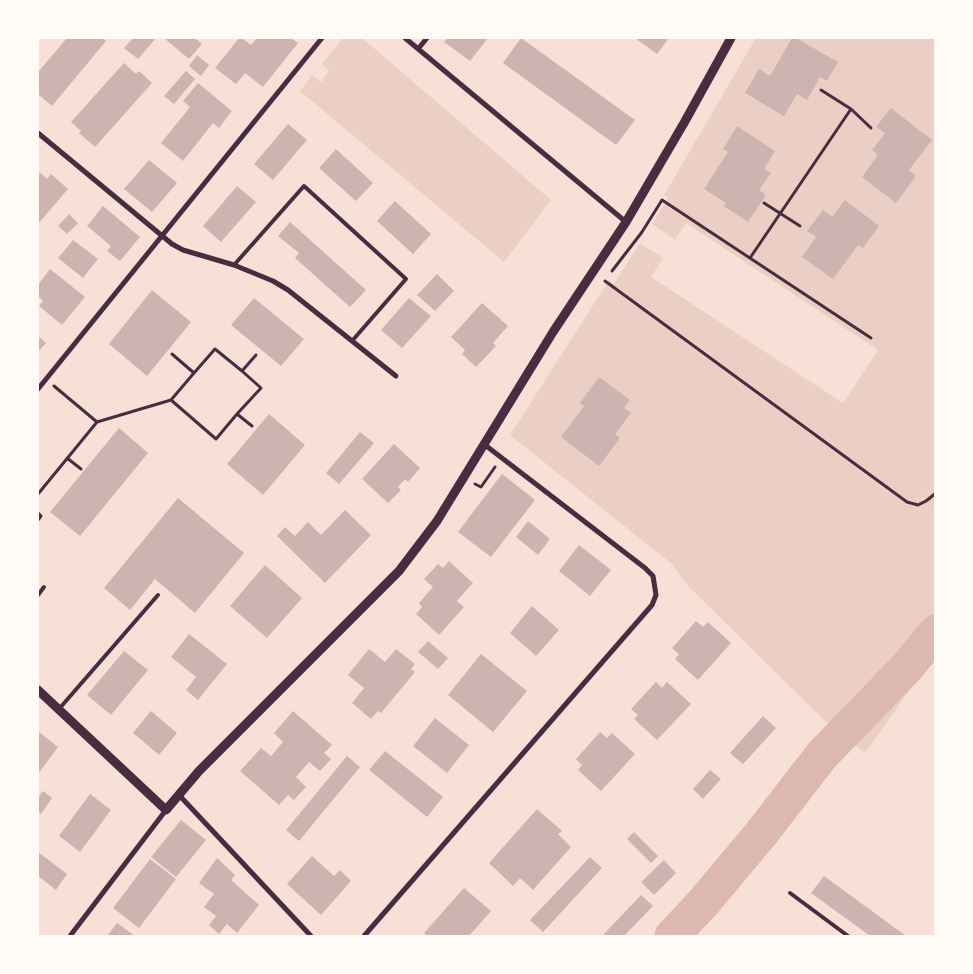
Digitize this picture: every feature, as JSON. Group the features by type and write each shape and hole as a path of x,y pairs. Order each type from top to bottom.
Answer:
{"street":[{"path":"38,389 322,38"},
{"path":"405,38 626,222"},
{"path":"418,49 426,38"},
{"path":"70,936 166,810 200,771 399,571 437,521 553,332 626,222 731,38"},
{"path":"38,132 162,236 183,250 234,265 273,280 396,376"},
{"path":"364,936 652,605 656,594 653,576 645,568 485,445"},
{"path":"38,690 166,810"},
{"path":"179,795 311,936"}],"lane":[{"path":"234,265 304,186 406,279 352,341"},
{"path":"38,595 44,587"},
{"path":"59,710 158,595"},
{"path":"790,893 848,936"}],"path":[{"path":"821,90 851,109 871,128"},
{"path":"750,258 851,109"},
{"path":"871,338 662,200 642,232 605,282 907,502 918,505 926,502 936,493"},
{"path":"764,203 800,226"},
{"path":"38,494 97,422 171,400 215,349 261,388 216,438 171,400"},
{"path":"172,354 194,373"},
{"path":"242,371 256,355"},
{"path":"46,379 97,422"},
{"path":"237,414 252,426"},
{"path":"68,458 81,469"},
{"path":"465,477 481,487 502,458"},
{"path":"38,513 41,516 38,520"}],"shaded area":[{"path":"343,38 362,38 551,200 504,262 300,91 312,75 321,82 329,70 322,64"},
{"path":"756,38 935,38 936,481 924,498 918,499 913,496 918,500 924,499 935,483 935,654 865,753 825,721 689,587 672,564 510,435 609,280 614,284 640,243 663,258 651,277 843,403 878,350 686,223 675,240 648,221 653,223 668,198 664,195"}],"building":[{"path":"67,38 102,38 106,41 52,106 38,94 38,72"},
{"path":"133,38 156,38 138,59 124,48"},
{"path":"164,38 195,38 202,44 189,59"},
{"path":"239,38 242,38 251,45 257,38 291,38 298,43 263,87 245,73 236,84 215,68"},
{"path":"448,38 488,38 470,61 444,42"},
{"path":"521,38 635,120 616,145 503,63"},
{"path":"635,38 669,38 657,54"},
{"path":"792,38 796,38 838,62 827,81 820,77 807,100 797,94 784,116 745,93 759,69 770,76"},
{"path":"197,55 209,65 201,76 189,66"},
{"path":"124,63 136,74 139,71 152,83 95,147 79,133 81,131 71,122"},
{"path":"186,71 195,79 174,104 164,96"},
{"path":"198,83 232,111 219,128 213,123 183,161 161,143 190,107 183,101"},
{"path":"891,108 932,140 909,170 916,176 896,203 862,177 878,155 872,150 885,133 876,127"},
{"path":"288,124 307,140 273,180 254,164"},
{"path":"737,126 775,151 764,169 771,173 759,190 766,195 748,222 724,206 726,203 704,189 728,152 723,149"},
{"path":"336,149 373,183 356,201 319,168"},
{"path":"149,160 177,183 152,212 124,189"},
{"path":"38,171 47,179 51,174 68,189 38,224"},
{"path":"237,186 256,202 221,242 203,226"},
{"path":"845,200 879,226 863,248 858,245 833,279 802,257 816,237 807,231 823,210 832,217"},
{"path":"395,201 431,234 413,254 377,221"},
{"path":"103,206 140,237 120,261 107,251 111,246 87,226"},
{"path":"69,214 78,223 67,234 58,226"},
{"path":"290,222 366,290 350,307 295,258 299,253 278,236"},
{"path":"73,240 98,259 83,278 58,258"},
{"path":"50,269 85,297 62,325 39,306 43,301 38,296 38,285"},
{"path":"437,274 454,291 435,311 417,295"},
{"path":"152,290 191,322 147,376 109,344"},
{"path":"254,298 304,339 281,366 231,325"},
{"path":"409,298 431,316 402,348 381,330"},
{"path":"482,303 508,326 493,343 496,346 476,367 462,354 465,350 451,337"},
{"path":"38,336 46,343 38,352"},
{"path":"599,377 630,400 624,408 631,413 615,434 620,438 599,466 561,437 584,406 580,403"},
{"path":"269,414 305,445 263,495 227,464"},
{"path":"119,428 148,453 80,536 50,512"},
{"path":"360,432 374,443 339,484 326,473"},
{"path":"394,444 420,468 408,482 405,479 398,487 401,490 388,503 362,479"},
{"path":"502,474 535,500 491,557 458,532"},
{"path":"178,498 244,553 195,613 155,579 130,610 104,588"},
{"path":"345,510 371,535 325,583 277,536 285,527 295,536 308,522 321,535"},
{"path":"528,521 550,539 538,555 516,537"},
{"path":"579,545 611,570 590,596 559,571"},
{"path":"449,561 473,583 457,601 464,607 439,635 416,614 422,607 419,603 433,587 424,579 438,564 443,568"},
{"path":"265,565 302,598 267,638 230,606"},
{"path":"532,606 559,630 536,656 510,633"},
{"path":"696,621 703,627 708,622 731,643 698,680 675,659 679,654 672,648"},
{"path":"189,634 227,664 198,700 186,690 196,677 171,657"},
{"path":"428,641 448,658 438,669 418,652"},
{"path":"369,649 385,662 396,649 415,664 411,669 415,672 381,713 378,711 371,719 352,703 364,688 348,675"},
{"path":"124,651 148,670 111,715 87,695"},
{"path":"481,654 527,691 493,732 448,695"},
{"path":"656,682 662,688 667,682 691,704 657,740 634,719 638,715 631,709"},
{"path":"151,711 177,733 159,755 133,733"},
{"path":"293,711 332,745 324,753 331,759 320,771 309,762 296,777 306,787 294,800 288,795 279,805 240,771 261,748 271,756 283,742 274,733"},
{"path":"763,716 776,728 743,764 730,753"},
{"path":"435,718 469,745 447,773 413,746"},
{"path":"38,731 58,747 38,774"},
{"path":"600,732 607,738 612,733 635,754 601,791 578,770 582,765 576,759"},
{"path":"385,751 443,797 427,817 369,770"},
{"path":"347,756 360,767 299,841 286,830"},
{"path":"710,770 721,779 703,799 693,789"},
{"path":"43,791 52,798 41,814 38,811 38,798"},
{"path":"90,794 111,810 80,852 59,836"},
{"path":"537,809 562,831 558,834 571,847 533,890 520,878 513,886 489,863"},
{"path":"181,820 206,840 176,877 151,857"},
{"path":"634,832 658,856 651,863 627,839"},
{"path":"38,852 67,874 56,890 38,876"},
{"path":"312,856 334,876 340,870 351,881 321,915 287,884"},
{"path":"590,857 602,868 543,932 530,920"},
{"path":"217,858 235,875 231,880 259,905 237,933 227,924 219,934 209,925 216,916 204,907 214,894 199,883"},
{"path":"150,859 176,879 139,928 113,908"},
{"path":"664,860 676,873 654,895 641,882"},
{"path":"824,876 906,936 870,936 811,893"},
{"path":"464,888 491,911 469,936 427,936 424,933"},
{"path":"641,895 653,906 624,936 602,936"},
{"path":"117,923 135,936 107,936"}],"waterway":[{"path":"672,936 703,903 760,835 822,755 907,667 936,632"}]}
